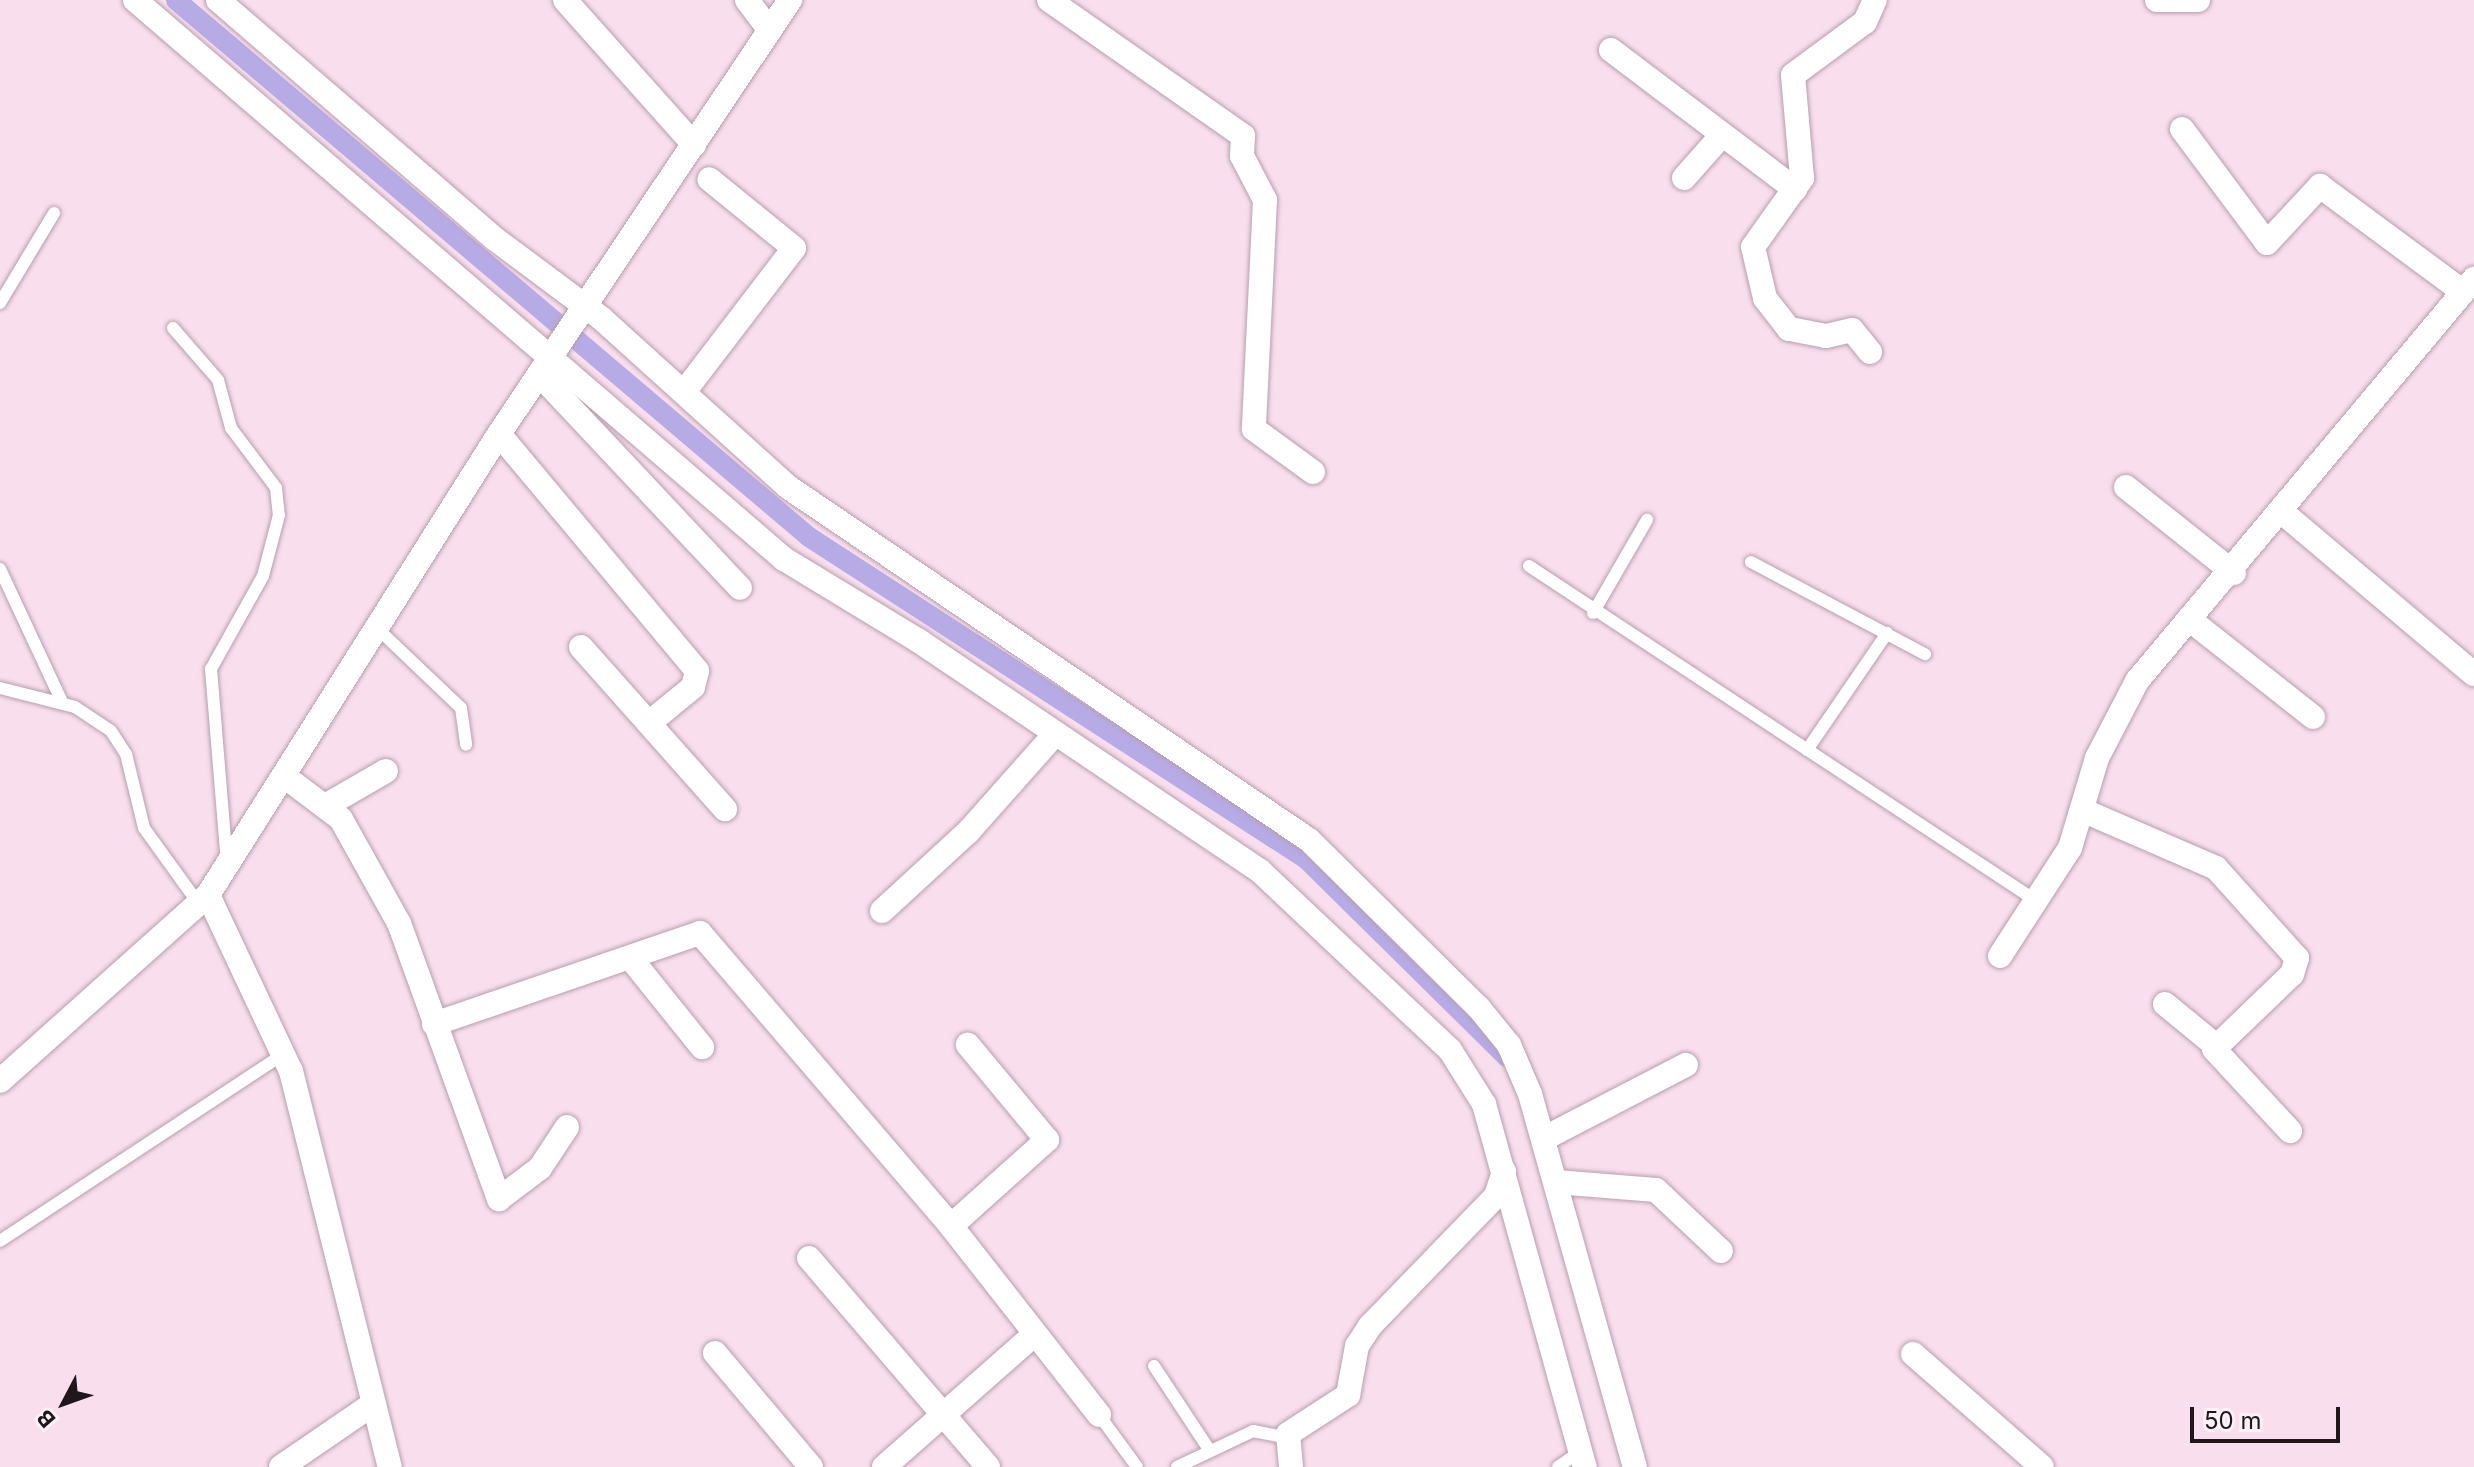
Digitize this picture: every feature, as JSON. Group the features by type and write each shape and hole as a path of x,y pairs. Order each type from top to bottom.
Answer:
{"street":[{"path":"135,0 784,559 1055,734 1287,891 1466,1068 1504,1171 1584,1458"},
{"path":"218,0 495,239 684,392 841,527 1309,840 1501,1032 1543,1139 1635,1467"},
{"path":"565,0 694,145"},
{"path":"747,0 770,30"},
{"path":"0,1081 203,899 379,630 499,434 790,0"},
{"path":"1049,0 1243,136 1242,156 1265,200 1252,417 1262,440 1313,472"},
{"path":"1870,352 1852,330 1805,334 1771,311 1753,247 1795,189 1805,161 1793,75 1865,22 1875,0"},
{"path":"2157,0 2198,0"},
{"path":"1611,50 1795,189"},
{"path":"2000,956 2038,902 2082,810 2097,758 2137,681 2189,619 2234,573 2469,286 2320,186 2267,243 2182,129"},
{"path":"1684,178 1722,135"},
{"path":"684,392 794,248 709,179"},
{"path":"552,358 740,588"},
{"path":"499,434 697,671 693,687 649,723"},
{"path":"2126,487 2234,573"},
{"path":"2282,512 2474,674"},
{"path":"2189,619 2313,717"},
{"path":"581,647 725,809"},
{"path":"882,911 968,832 1055,734"},
{"path":"327,805 386,771"},
{"path":"284,776 327,805 351,833 399,923 499,1199 540,1168 567,1127"},
{"path":"2082,810 2216,868 2297,958 2292,974 2215,1045"},
{"path":"203,899 284,1054 390,1467"},
{"path":"434,1024 632,960 700,933 951,1226 1099,1415"},
{"path":"632,960 702,1047"},
{"path":"2165,1004 2215,1045 2220,1059 2290,1131"},
{"path":"951,1226 1047,1140 968,1045"},
{"path":"1543,1139 1686,1065"},
{"path":"1291,1467 1285,1437 1348,1395 1357,1346 1370,1326 1496,1196 1504,1171"},
{"path":"1556,1182 1656,1190 1721,1251"},
{"path":"809,1258 988,1467"},
{"path":"890,1465 1035,1334"},
{"path":"715,1353 811,1467"},
{"path":"1913,1354 2042,1467"},
{"path":"281,1467 373,1404"}],"lane":[{"path":"0,303 54,213"},
{"path":"173,328 223,388 231,428 276,488 279,515 263,576 211,669 227,865"},
{"path":"1593,613 1647,520"},
{"path":"1751,562 1925,654"},
{"path":"1529,566 1593,613 2038,902"},
{"path":"0,569 63,704"},
{"path":"379,630 461,708 466,745"},
{"path":"1807,750 1887,633"},
{"path":"0,688 94,714 111,731 126,754 144,828 203,899"},
{"path":"0,1241 284,1054"},
{"path":"1154,1366 1210,1451"},
{"path":"1099,1415 1137,1467"},
{"path":"1177,1467 1253,1431 1285,1437"},
{"path":"1558,1467 1584,1458"}],"waterway":[{"path":"176,0 809,537 1306,859 1507,1057"}]}
